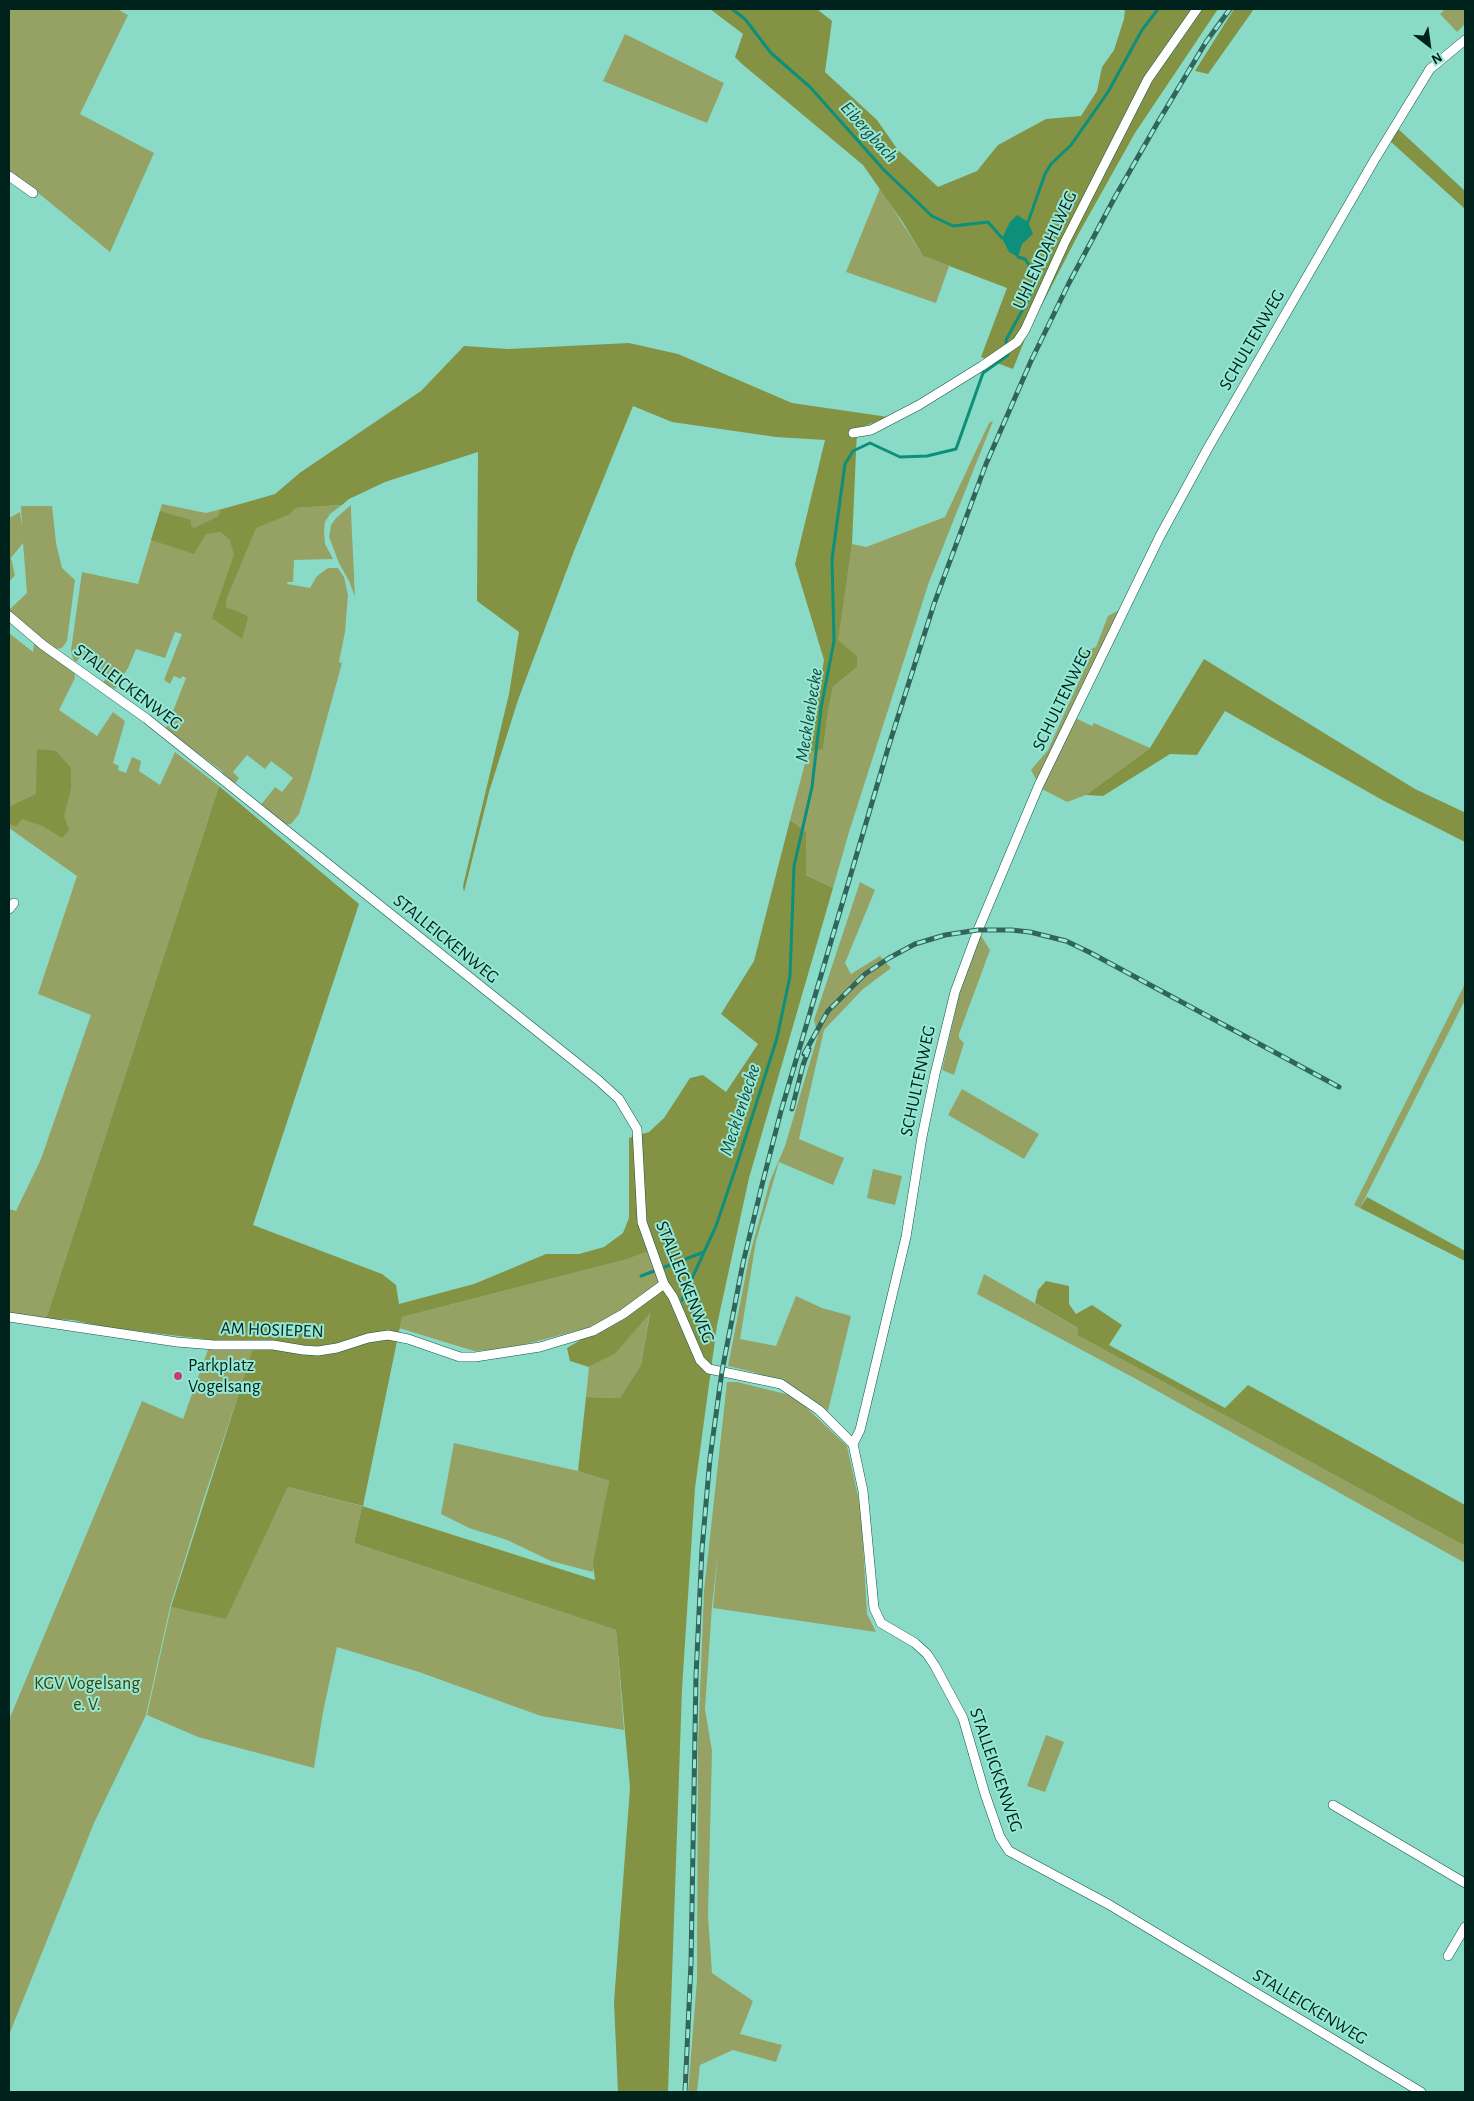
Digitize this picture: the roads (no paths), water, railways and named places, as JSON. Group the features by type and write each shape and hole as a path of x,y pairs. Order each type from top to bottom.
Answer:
{"street":[{"name":"UHLENDAHLWEG","path":"853,433 871,430 919,405 1017,342 1025,330 1065,242 1148,79 1197,9"},
{"name":"SCHULTENWEG","path":"852,1444 860,1430 906,1237 922,1138 955,992 978,930 1032,801 1156,545 1213,440 1375,159 1430,69 1465,40"},
{"path":"9,176 33,193"},
{"name":"STALLEICKENWEG","path":"9,616 43,645 155,726 598,1080 619,1099 637,1129 642,1222 664,1284 673,1297 697,1355 704,1366 709,1368 781,1384 819,1410 852,1444 863,1491 874,1608 881,1623 915,1644 927,1654 935,1666 963,1718 985,1794 1000,1837 1009,1851 1108,1904 1421,2092"},
{"name":"AM HOSIEPEN","path":"9,1317 177,1342 274,1345 318,1351 337,1348 368,1338 388,1335 408,1339 460,1357 475,1357 540,1347 593,1331 623,1314 664,1284"},
{"path":"1333,1805 1465,1883"},
{"path":"1448,1956 1464,1933"}],"waterway":[{"name":"Eibergbach","path":"732,9 745,19 771,53 810,87 884,170 932,216 953,226 988,222 1002,238"},
{"name":"Eibergbach","path":"1028,222 1045,174 1051,164 1071,145 1108,92 1142,30 1158,9"},
{"name":"Mecklenbecke","path":"682,1300 716,1226 739,1158 777,1038 790,976 794,866 812,787 821,708 834,641 832,559 845,464 853,451 870,443 900,457 927,456 956,449 983,373 1008,355 1006,340 1029,298 1036,275 1025,259 1018,257"},
{"path":"641,1276 704,1252"}],"railway":[{"path":"685,2092 691,1963 696,1676 702,1549 710,1458 722,1371 743,1263 781,1111 889,745 934,604 986,464 1031,361 1069,283 1115,197 1206,42 1230,9"},
{"path":"804,1054 828,1011 865,974 889,958 915,944 945,935 978,930 1011,930 1030,932 1066,941 1089,952 1339,1087"},
{"path":"792,1109 809,1049"}],"place":[{"name":"Parkplatz Vogelsang","path":"178,1376"}],"park label":[{"name":"KGV Vogelsang e. V.","path":"87,1694"}]}
